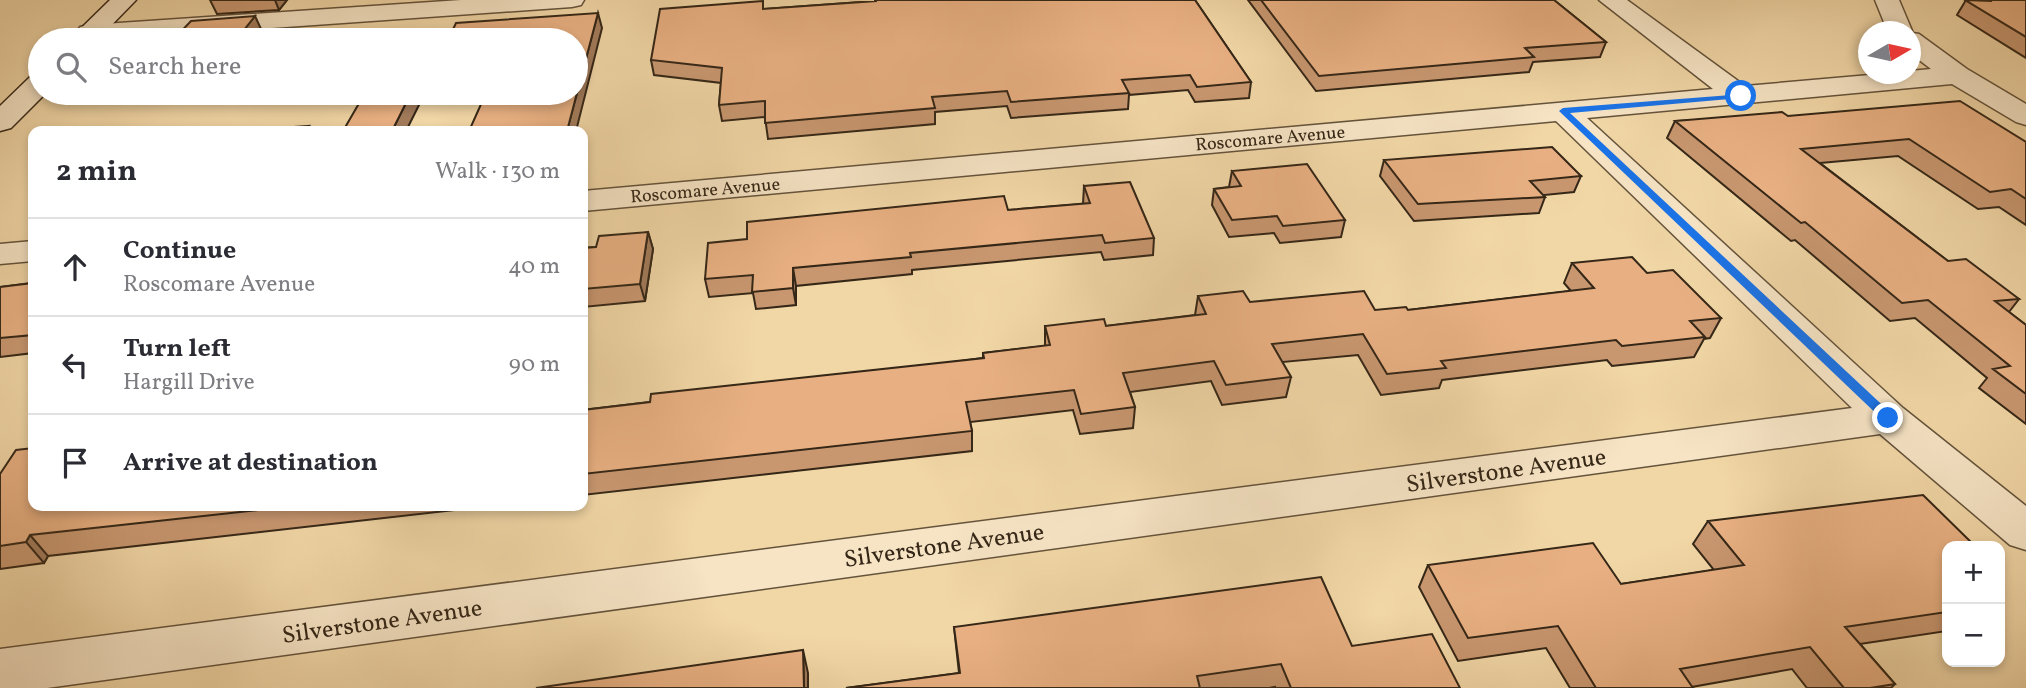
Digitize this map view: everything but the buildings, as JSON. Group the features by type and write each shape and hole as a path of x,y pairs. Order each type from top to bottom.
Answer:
{"street":[{"path":"95,28 124,0"},
{"path":"204,28 572,0"},
{"path":"1611,0 1741,96"},
{"path":"1887,0 1896,21"},
{"path":"1921,48 1957,75 2026,116"},
{"name":"Roscomare Avenue","path":"588,201 1957,75"},
{"path":"0,122 28,95"},
{"path":"1563,111 1888,418 2026,532"},
{"path":"0,254 28,251"},
{"name":"Silverstone Avenue","path":"0,672 1888,418"}],"route":[{"path":"1741,96 1563,111 1888,418"}]}
